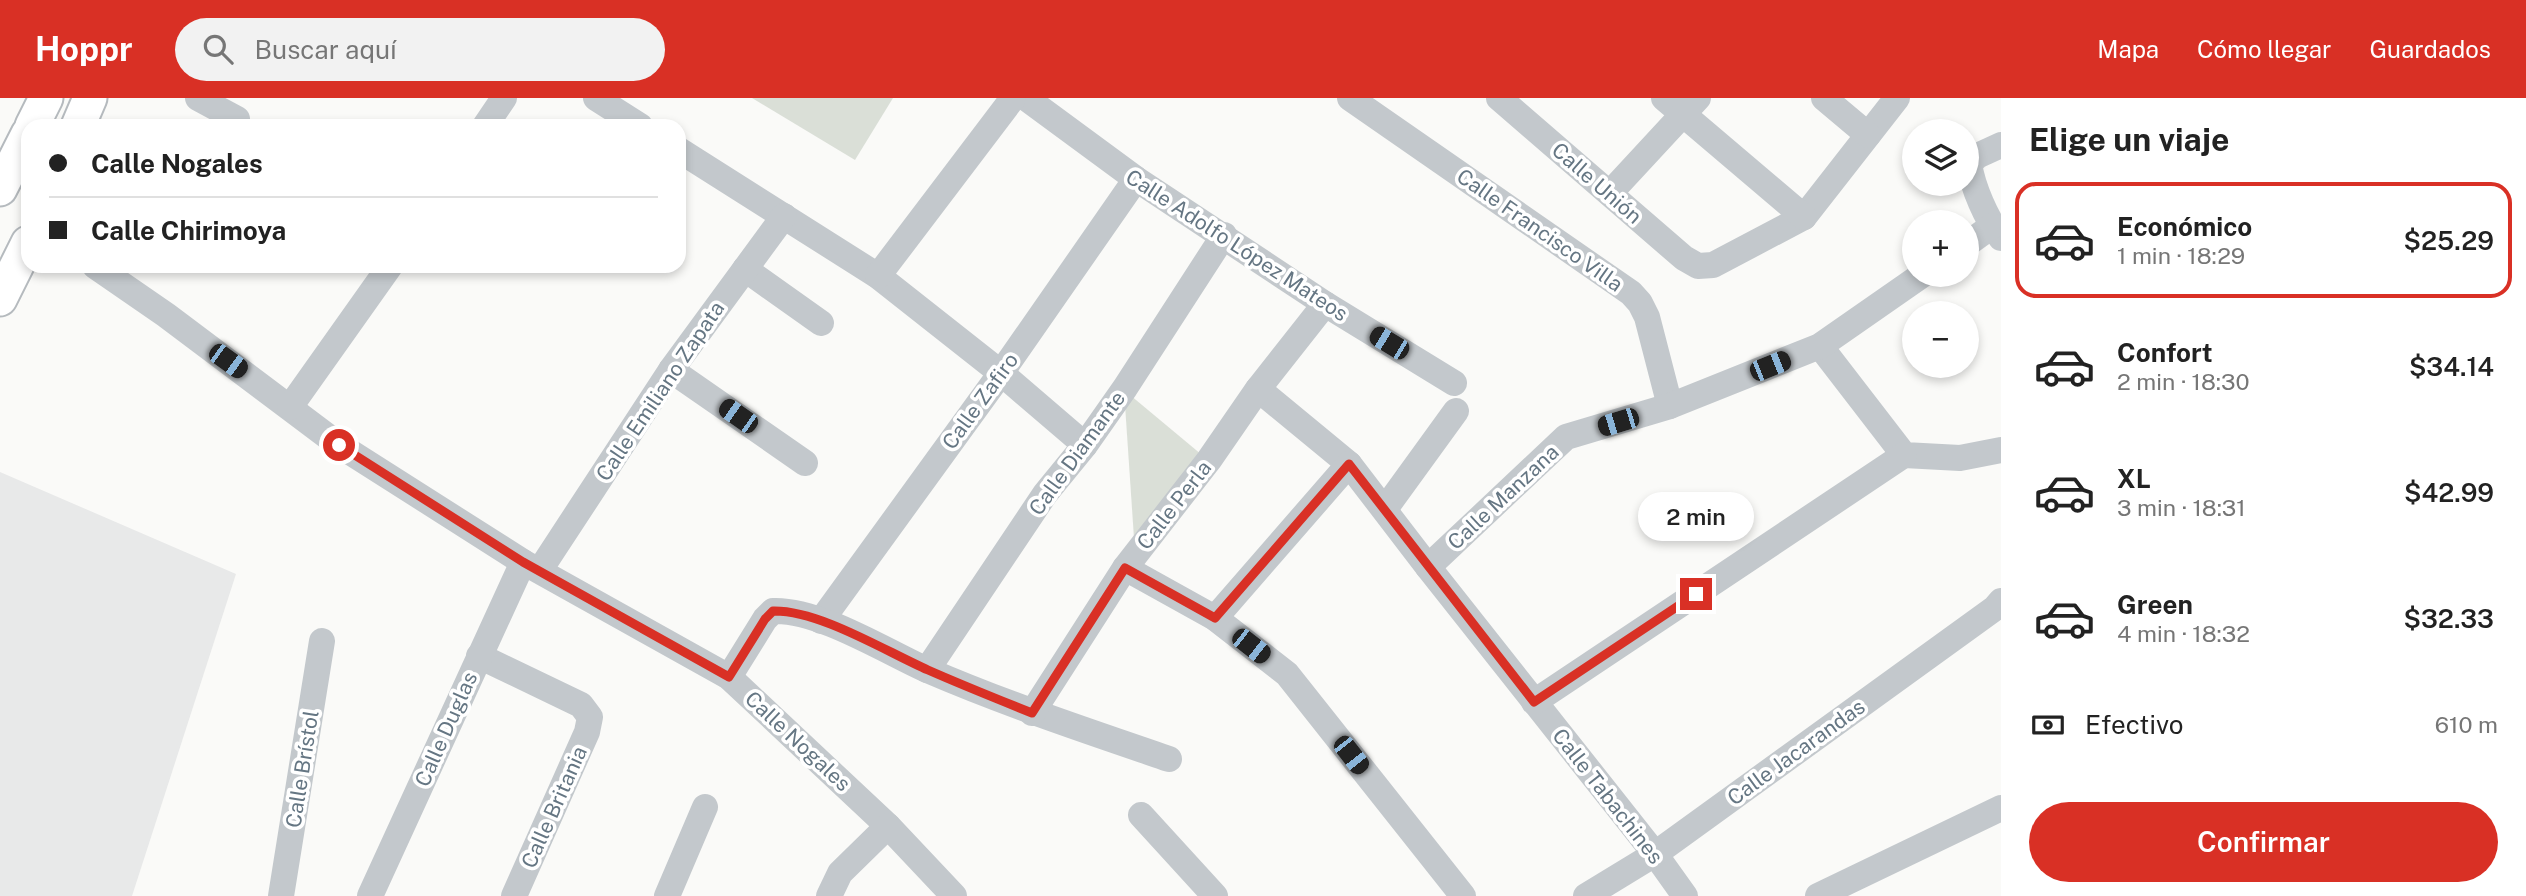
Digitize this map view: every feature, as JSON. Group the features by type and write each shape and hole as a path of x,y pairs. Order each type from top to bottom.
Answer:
{"main road":[{"path":"36,119 46,98"},
{"path":"81,119 90,98"},
{"path":"0,189 21,148"},
{"path":"0,299 21,257"}],"street":[{"path":"198,98 237,119"},
{"path":"490,119 504,98"},
{"path":"596,98 629,119"},
{"path":"878,276 1013,98"},
{"name":"Calle Adolfo López Mateos","path":"1026,98 1136,179 1325,304 1454,383"},
{"name":"Calle Francisco Villa","path":"1350,98 1631,293 1647,317 1670,406"},
{"path":"1664,98 1691,107 1804,217 1897,98"},
{"path":"1825,98 1868,135"},
{"name":"Calle Unión","path":"1510,102 1684,258 1698,266 1713,265 1804,217"},
{"path":"1610,193 1691,107"},
{"path":"1979,239 1996,232 1969,164 1977,156 2001,145"},
{"path":"686,154 878,276 1001,373 1085,445"},
{"name":"Calle Zafiro","path":"821,621 1001,373 1136,179"},
{"name":"Calle Emiliano Zapata","path":"532,566 784,216"},
{"name":"Calle Diamante","path":"927,670 1045,495 1125,388 1224,235"},
{"path":"745,269 821,323"},
{"name":"Calle Nogales","path":"105,273 339,445 532,566 729,677 888,827 954,896"},
{"path":"290,407 385,273"},
{"name":"Calle Manzana","path":"1428,567 1566,438 1670,406 1820,346 1905,287"},
{"name":"Calle Perla","path":"1032,713 1125,568 1325,304"},
{"path":"1820,346 1904,455"},
{"path":"671,370 805,463"},
{"name":"Calle Tabachines","path":"1258,389 1349,464 1655,854 1685,896"},
{"path":"1385,509 1456,411"},
{"path":"1534,702 1904,455 1959,458 2001,450"},
{"path":"1215,618 1349,464"},
{"name":"Calle Duglas","path":"370,896 479,656 532,566"},
{"path":"1125,568 1215,618 1287,674 1463,896"},
{"name":"Calle Jacarandas","path":"1586,896 1655,854 1995,608 2001,601"},
{"path":"729,677 765,619 773,611 786,611 821,621 927,670 1032,713 1169,759"},
{"name":"Calle Brístol","path":"281,896 323,641"},
{"name":"Calle Britania","path":"479,656 581,705 590,717 587,732 513,896"},
{"path":"667,896 705,807"},
{"path":"1818,896 2001,808"},
{"path":"1141,815 1215,896"},
{"path":"829,896 840,873 888,827"}],"shaded area":[{"path":"752,98 893,98 855,160"},
{"path":"1124,390 1208,460 1135,553"},
{"path":"0,472 236,574 132,896 0,896"}],"route":[{"path":"339,445 523,562 729,677 765,619 773,611 786,611 821,621 927,670 1032,713 1125,568 1215,618 1349,464 1534,702 1696,594"}]}
